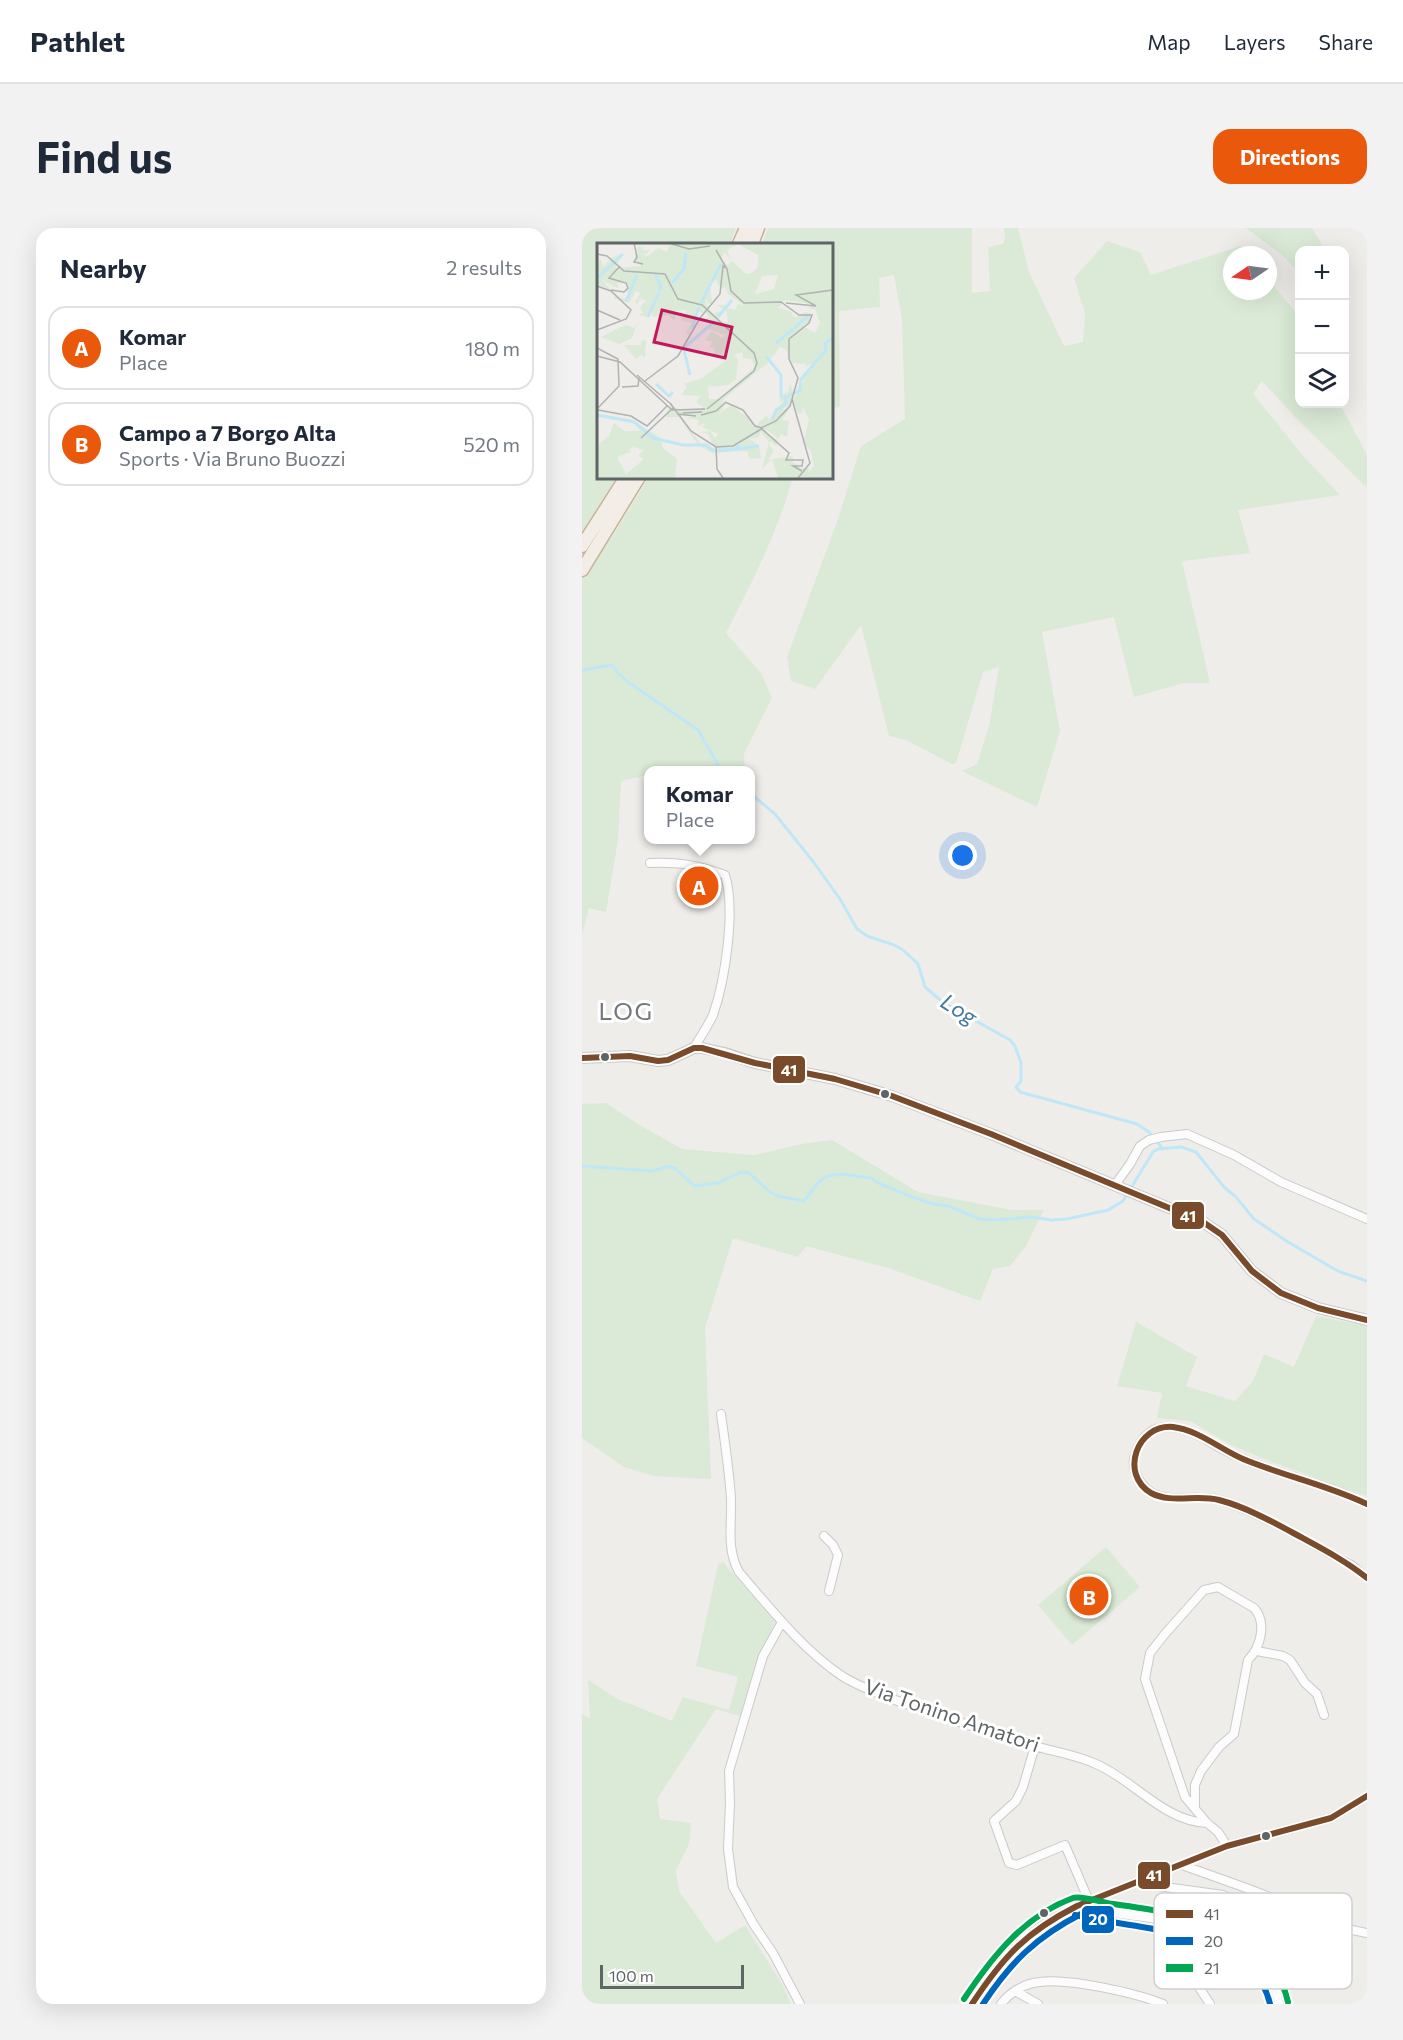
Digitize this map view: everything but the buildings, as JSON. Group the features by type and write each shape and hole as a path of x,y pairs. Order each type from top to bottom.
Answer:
{"highway":[{"path":"739,243 746,228"},
{"path":"752,243 758,228"},
{"path":"582,546 625,478"},
{"path":"582,570 605,536 638,478"}],"street":[{"path":"650,863 689,864 725,875 728,882 730,916 723,973 713,1014 694,1048"},
{"path":"582,1058 622,1056 658,1061 668,1060 694,1048 835,1079 892,1096 1203,1222 1222,1235 1252,1271 1281,1293 1318,1308 1367,1320"},
{"path":"1115,1185 1140,1146 1149,1140 1187,1134 1234,1155 1281,1182 1367,1219"},
{"name":"Via Tonino Amatori","path":"721,1414 731,1500 731,1551 739,1572 782,1622 841,1675 870,1691 929,1713 1035,1746 1070,1754 1098,1765 1179,1816 1199,1823 1207,1823"},
{"path":"1367,1504 1330,1489 1253,1464 1181,1428 1154,1429 1143,1437 1133,1463 1135,1474 1151,1492 1166,1497 1211,1498 1233,1504 1340,1560 1367,1578"},
{"path":"824,1536 833,1545 838,1555 829,1591"},
{"path":"1195,1808 1195,1785 1201,1771 1219,1747 1234,1734 1248,1660 1257,1651 1262,1625 1258,1613 1247,1603 1218,1587 1204,1590 1150,1653 1145,1679 1185,1797 1207,1823 1218,1832 1227,1846"},
{"path":"782,1622 763,1656 729,1771 728,1849 733,1887 773,1953 800,2004"},
{"path":"1257,1651 1283,1656 1290,1660 1305,1683 1317,1694 1324,1715"},
{"path":"1035,1746 1023,1787 1016,1801 993,1821 1009,1863 1017,1865 1065,1845 1089,1901"},
{"path":"972,2004 1017,1943 1053,1917 1227,1846 1331,1818 1367,1796"},
{"path":"1182,1865 1260,1893"},
{"path":"1141,1881 1158,1886 1209,1893"},
{"path":"1077,1906 1154,1919"},
{"path":"1352,1929 1367,1933"},
{"path":"1001,2004 1015,1991 1041,1981 1076,1983 1144,1996 1163,2004"},
{"path":"1200,1989 1210,2004"},
{"path":"1274,1989 1279,2004"},
{"path":"1015,1991 1038,2004"}],"green space":[{"path":"582,228 736,228 730,243 597,243 597,478 616,478 588,522 610,540 648,478 793,478 772,537 726,633 761,673 772,698 744,754 745,766 644,766 644,776 621,781 618,840 606,912 589,908 582,935"},
{"path":"768,228 972,228 972,293 990,291 988,247 1003,244 1004,228 1018,228 1029,272 1064,346 1083,342 1085,313 1074,278 1107,241 1140,252 1151,275 1223,252 1223,300 1277,300 1277,290 1295,311 1295,408 1342,408 1367,455 1367,488 1262,381 1253,394 1305,458 1340,495 1238,510 1250,553 1182,561 1210,683 1184,683 1134,697 1114,617 1042,632 1060,731 1037,807 962,771 977,764 989,726 999,667 983,672 956,763 952,764 906,740 889,736 861,625 815,689 791,681 787,657 837,522 861,446 905,419 902,320 894,275 879,278 880,307 839,311 840,406 832,409 832,243 762,243"},
{"path":"1246,228 1312,228 1323,246 1295,246 1295,269 1277,251 1277,246 1270,246"},
{"path":"606,1103 682,1149 754,1155 801,1144 832,1140 918,1192 1012,1210 1044,1210 1026,1246 1010,1266 993,1269 980,1301 888,1268 806,1246 798,1257 733,1238 705,1328 711,1479 653,1476 624,1467 582,1438 582,1104"},
{"path":"1316,1316 1367,1326 1367,1496 1264,1459 1231,1445 1190,1421 1157,1418 1162,1393 1117,1386 1136,1322 1197,1357 1186,1386 1235,1401 1253,1381 1264,1354 1294,1367"},
{"path":"1106,1547 1140,1587 1072,1645 1038,1605"},
{"path":"723,1562 775,1623 755,1665 740,1716 716,1709 657,1799 660,1819 691,1823 689,1844 676,1870 679,1891 716,1943 745,1925 782,1984 791,2004 582,2004 582,1714 590,1719 588,1680 618,1699 672,1721 683,1697 729,1710 738,1677 696,1666 718,1565"}],"waterway":[{"name":"Log","path":"582,670 612,665 628,682 698,730 719,766"},
{"name":"Log","path":"755,797 775,814 815,864 840,899 857,929 867,936 903,950 918,964 925,987 932,993 944,1003 1010,1040 1015,1046 1021,1063 1021,1081 1016,1087 1020,1092 1137,1124 1149,1132 1163,1149"},
{"path":"582,1166 652,1171 669,1166 676,1169 694,1186 718,1183 741,1172 749,1173 770,1192 778,1196 804,1201 819,1182 827,1176 842,1174 871,1178 910,1196 933,1204 948,1206 980,1219 1032,1217 1051,1220 1108,1210 1123,1201 1153,1152 1158,1149 1181,1147 1196,1152 1254,1219 1338,1271 1367,1281"}],"transit line":[{"name":"41","path":"582,1058 630,1056 658,1061 668,1060 694,1048 702,1048 755,1063 835,1079 892,1096 991,1134 1203,1222 1222,1235 1252,1271 1281,1293 1318,1308 1367,1320"},
{"name":"41","path":"1367,1504 1337,1491 1243,1459 1182,1429 1160,1428 1150,1433 1136,1452 1134,1463 1136,1474 1141,1485 1151,1493 1167,1498 1211,1498 1239,1507 1269,1520 1324,1550 1367,1578"},
{"name":"41","path":"972,2004 1005,1959 1017,1947 1043,1926 1077,1906 1227,1846 1331,1818 1367,1796"},
{"name":"21","path":"964,1999 998,1953 1024,1927 1055,1906 1077,1897 1154,1910"},
{"name":"20","path":"983,2004 1014,1963 1051,1932 1081,1914"},
{"name":"20","path":"1075,1915 1154,1929"},
{"name":"20","path":"1263,1989 1270,2004"},
{"name":"21","path":"1283,1989 1288,2002"}],"place":[{"name":"Komar","path":"699,886"},
{"name":"Campo a 7 Borgo Alta","path":"1089,1596"}],"district":[{"name":"LOG","path":"626,1012"}]}
